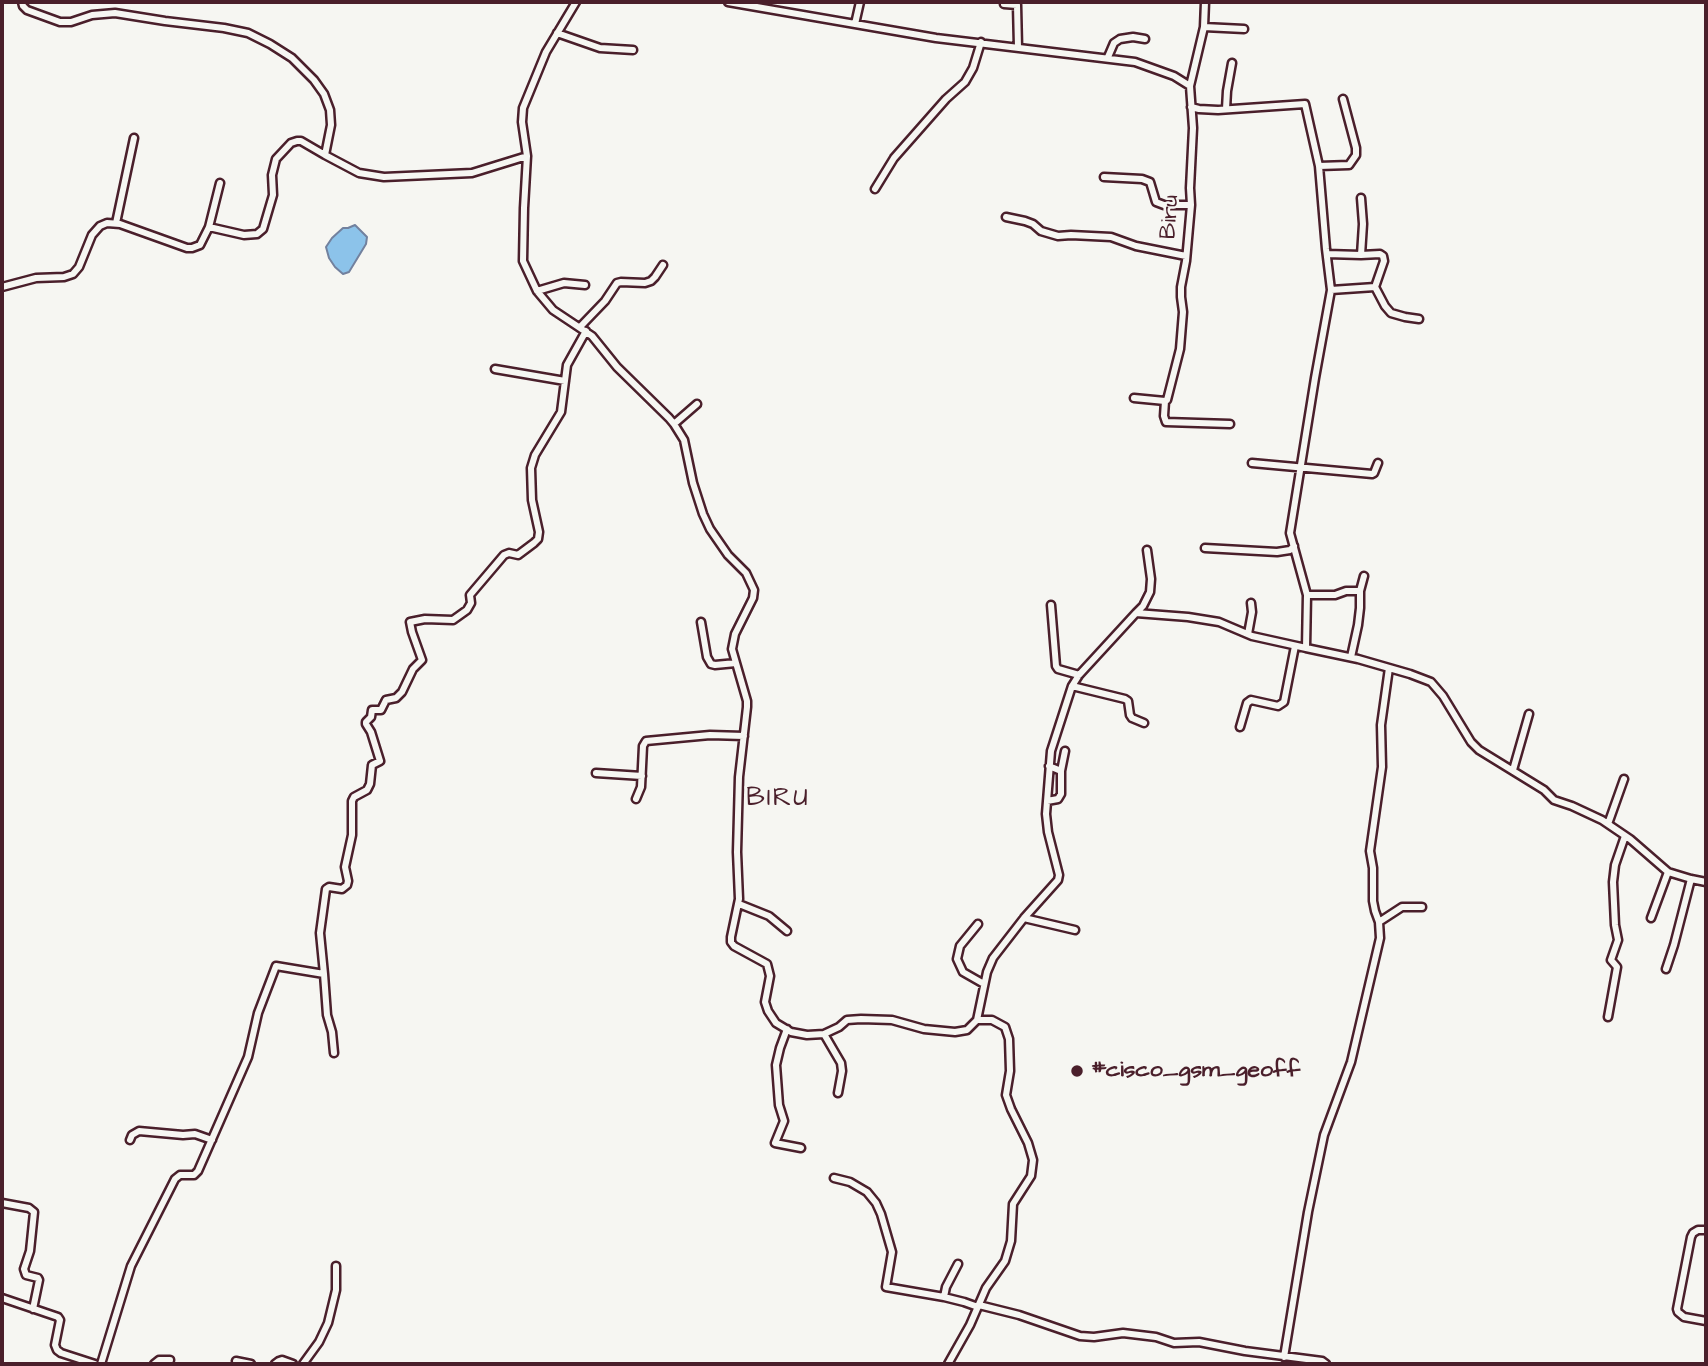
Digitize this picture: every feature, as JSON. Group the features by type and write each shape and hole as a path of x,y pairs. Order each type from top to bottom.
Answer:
{"street":[{"path":"22,2 27,10 60,22 71,22 104,13 128,14 240,30 270,44 292,58 324,94 330,110 331,125 325,155"},
{"path":"576,2 546,52 523,108 522,122 527,156 523,261 537,291 553,310 593,336 617,367 674,424 684,440 693,483 710,529 728,555 746,573 754,590 732,649 747,701 739,777 738,904 731,937 734,946 767,964 769,975 765,1002 776,1023 787,1030 807,1035 829,1033 847,1020 892,1020 925,1029 955,1032 967,1030 977,1020 987,972 993,958 1058,880 1048,832 1047,801 1051,751 1072,686 1079,675 1146,603 1151,579 1147,550"},
{"path":"728,2 936,37 1135,61 1174,76 1190,86"},
{"path":"855,24 860,2"},
{"name":"Biru","path":"1165,401 1169,397 1180,349 1183,312 1181,287 1191,205 1193,128 1190,86 1204,27 1205,2"},
{"path":"1003,4 1017,5 1018,47"},
{"path":"1204,27 1244,29"},
{"path":"557,33 600,48 633,51"},
{"path":"1108,57 1114,43 1120,39 1145,39"},
{"path":"875,189 894,158 946,99 965,82 981,42"},
{"path":"1226,109 1232,63"},
{"path":"1319,166 1349,165 1356,155 1343,99"},
{"path":"1191,107 1226,109 1305,104 1319,166 1331,290 1290,533 1307,595 1306,648"},
{"path":"116,223 134,138"},
{"path":"209,227 244,235 257,234 263,229 273,195 273,167 276,159 290,143 301,141 359,173 384,177 472,173 527,156"},
{"path":"1104,177 1142,179 1150,182 1156,202 1164,205 1191,205"},
{"path":"2,287 36,278 73,274 96,230 107,223 116,223 192,248 200,244 209,227 220,183"},
{"path":"1361,198 1361,256"},
{"path":"1006,217 1025,221 1058,236 1111,237 1136,246 1186,256"},
{"path":"1327,254 1383,256 1384,261 1374,287"},
{"path":"334,1053 327,1015 320,933 322,912 327,889 345,888 347,885 345,867 352,835 352,801 367,790 372,765 380,761 366,722 371,717 372,710 381,710 386,700 396,698 402,692 413,669 422,660 410,622 425,619 453,620 467,610 471,603 470,595 504,555 518,555 538,539 531,468 535,455 561,412 567,365 583,329 617,283 651,281 663,265"},
{"path":"537,291 564,283 585,285"},
{"path":"1331,290 1374,287"},
{"path":"1374,287 1391,313 1419,319"},
{"path":"495,369 565,381"},
{"path":"1134,398 1165,401 1166,422 1230,424"},
{"path":"674,424 697,404"},
{"path":"1252,463 1372,474 1378,463"},
{"path":"1205,548 1277,552 1290,550 1294,545"},
{"path":"1351,657 1364,576"},
{"path":"1307,595 1335,595 1346,591 1360,591"},
{"path":"1248,634 1251,603"},
{"path":"1051,605 1056,666 1079,675"},
{"path":"1136,613 1219,622 1248,634 1351,657 1431,682 1479,750 1544,790 1553,800 1608,824 1668,872 1706,882"},
{"path":"701,622 707,657 711,664 736,663"},
{"path":"1240,727 1247,703 1251,700 1278,706 1284,702 1295,646"},
{"path":"1284,1357 1324,1135 1351,1062 1380,938 1374,907 1370,851 1382,767 1381,725 1389,668"},
{"path":"1072,686 1125,699 1129,702 1132,718 1144,723"},
{"path":"1513,770 1529,714"},
{"path":"636,799 641,787 643,746 648,739 744,736"},
{"path":"1047,801 1060,797 1065,751"},
{"path":"1049,766 1061,771"},
{"path":"596,773 642,776"},
{"path":"1608,824 1624,779"},
{"path":"1608,1017 1616,969 1611,960 1618,940 1615,925 1615,865 1625,836"},
{"path":"1651,918 1668,872"},
{"path":"1666,969 1691,879"},
{"path":"738,904 769,916 787,931"},
{"path":"1379,922 1402,907 1422,907"},
{"path":"1024,918 1075,930"},
{"path":"978,924 960,946 957,960 963,972 984,984"},
{"path":"101,1364 131,1266 175,1179 180,1175 191,1176 197,1173 248,1057 258,1013 275,967 324,974"},
{"path":"948,1364 986,1288 1005,1261 1012,1241 1013,1204 1031,1176 1033,1160 1006,1095 1010,1071 1006,1027 992,1020 977,1020"},
{"path":"787,1030 776,1065 779,1105 784,1121 775,1140 777,1144 801,1148"},
{"path":"824,1034 841,1063 838,1093"},
{"path":"130,1140 132,1135 139,1131 195,1134 212,1140"},
{"path":"834,1178 867,1192 876,1203 892,1252 886,1287 944,1297 1019,1315 1080,1336 1123,1333 1156,1337 1174,1343 1199,1342 1322,1361 1326,1364"},
{"path":"2,1203 29,1208 34,1212 30,1251 24,1269 26,1275 39,1280 33,1309"},
{"path":"1706,1230 1698,1230 1691,1237 1677,1309 1684,1317 1706,1321"},
{"path":"944,1297 958,1264"},
{"path":"303,1364 319,1342 328,1323 336,1290 337,1266"},
{"path":"2,1298 54,1315 60,1320 55,1345 57,1350 95,1364"},
{"path":"154,1364 159,1360 170,1360"},
{"path":"275,1364 282,1360 293,1364"},
{"path":"236,1361 251,1364"}],"water":[{"path":"355,225 367,237 366,244 349,272 343,274 329,258 326,247 343,228"}],"place":[{"name":"#cisco_gsm_geoff","path":"1077,1071"}],"district":[{"name":"BIRU","path":"778,800"}]}
